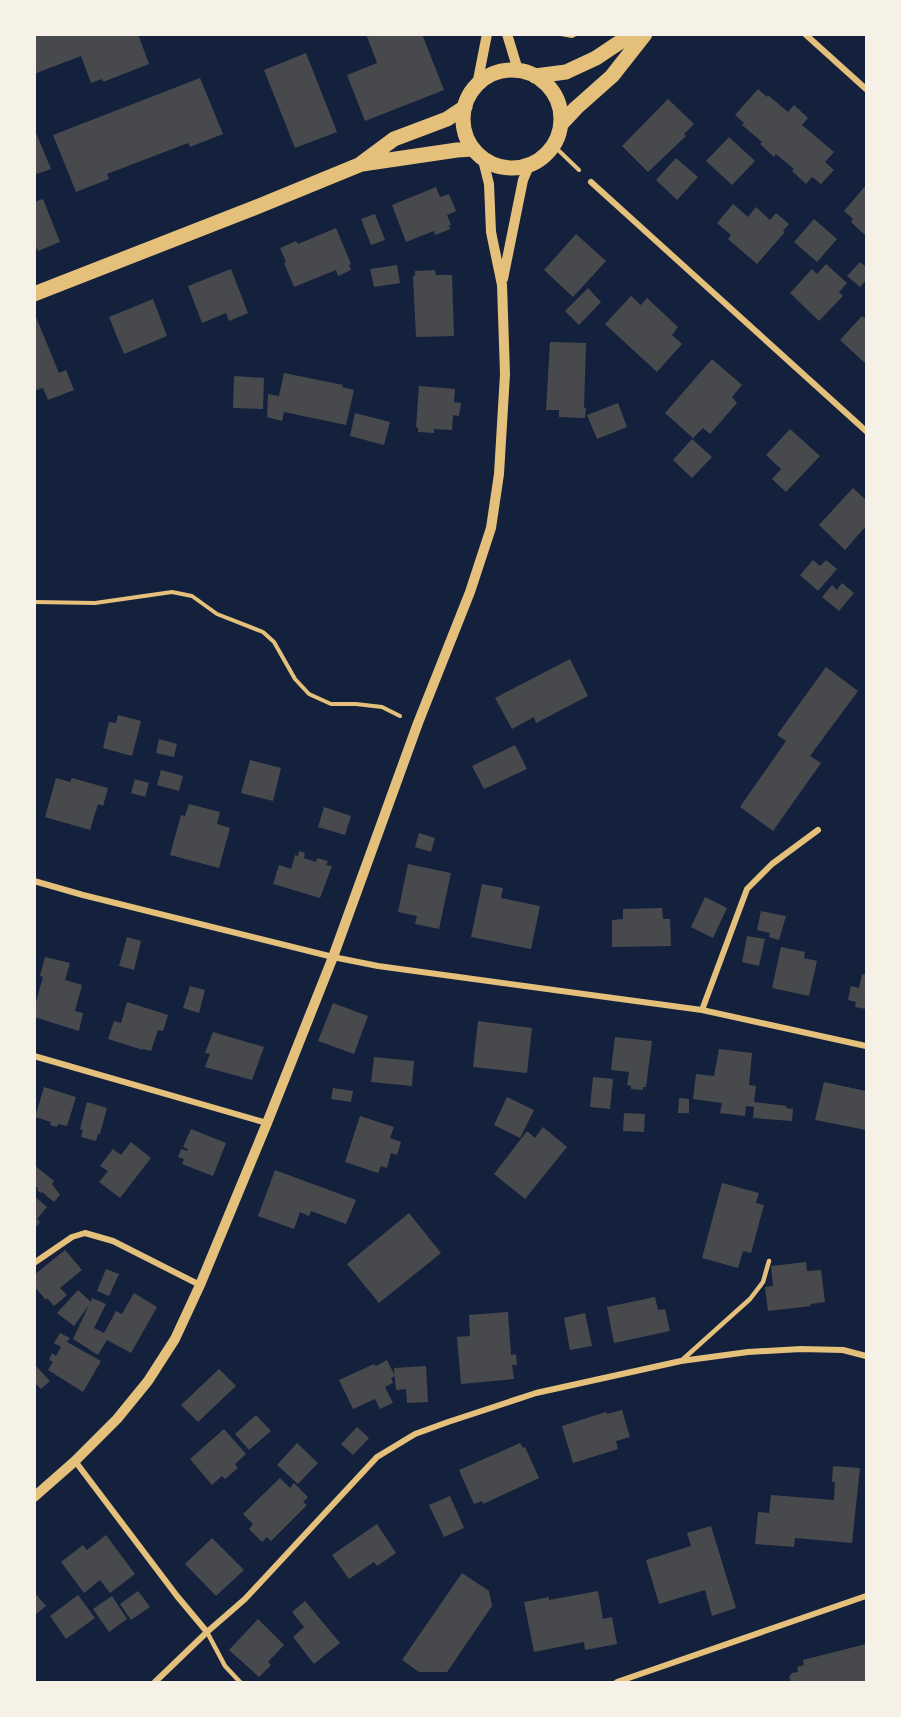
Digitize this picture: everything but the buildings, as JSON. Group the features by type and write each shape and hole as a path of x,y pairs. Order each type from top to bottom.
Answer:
{"main road":[{"path":"535,76 566,72 596,58 632,34"},
{"path":"561,124 612,76 645,34"},
{"path":"34,294 360,165 457,150 478,154 505,168 529,166 544,157 554,146 561,124 560,107 555,95 544,82 518,70 497,73 477,85 467,99 464,130 478,154"},
{"path":"360,165 394,139 447,119 465,107"}],"street":[{"path":"477,85 487,34"},
{"path":"507,34 518,70"},
{"path":"805,34 867,89"},
{"path":"34,1497 75,1461 117,1419 148,1381 175,1339 200,1285 333,957 418,723 470,592 491,528 499,474 505,374 502,285 491,232 489,184 478,154"},
{"path":"502,285 523,180 529,166"},
{"path":"591,182 867,431"},
{"path":"702,1010 747,889 772,864 818,830"},
{"path":"34,881 333,957 378,966 702,1010 867,1046"},
{"path":"34,1056 267,1123"},
{"path":"34,1263 72,1237 85,1233 113,1241 200,1285"},
{"path":"155,1683 207,1632 245,1599 377,1457 415,1434 536,1393 681,1361 748,1352 801,1349 843,1350 867,1356"},
{"path":"75,1461 207,1632"},
{"path":"617,1683 867,1596"}],"lane":[{"path":"681,1361 750,1299 763,1282 769,1260"},
{"path":"207,1632 225,1666 240,1683"}],"path":[{"path":"561,34 572,36 576,34"},
{"path":"554,146 591,182"},
{"path":"34,602 94,603 172,592 192,596 218,614 263,632 274,642 295,679 309,694 331,704 382,707 418,723"}]}
